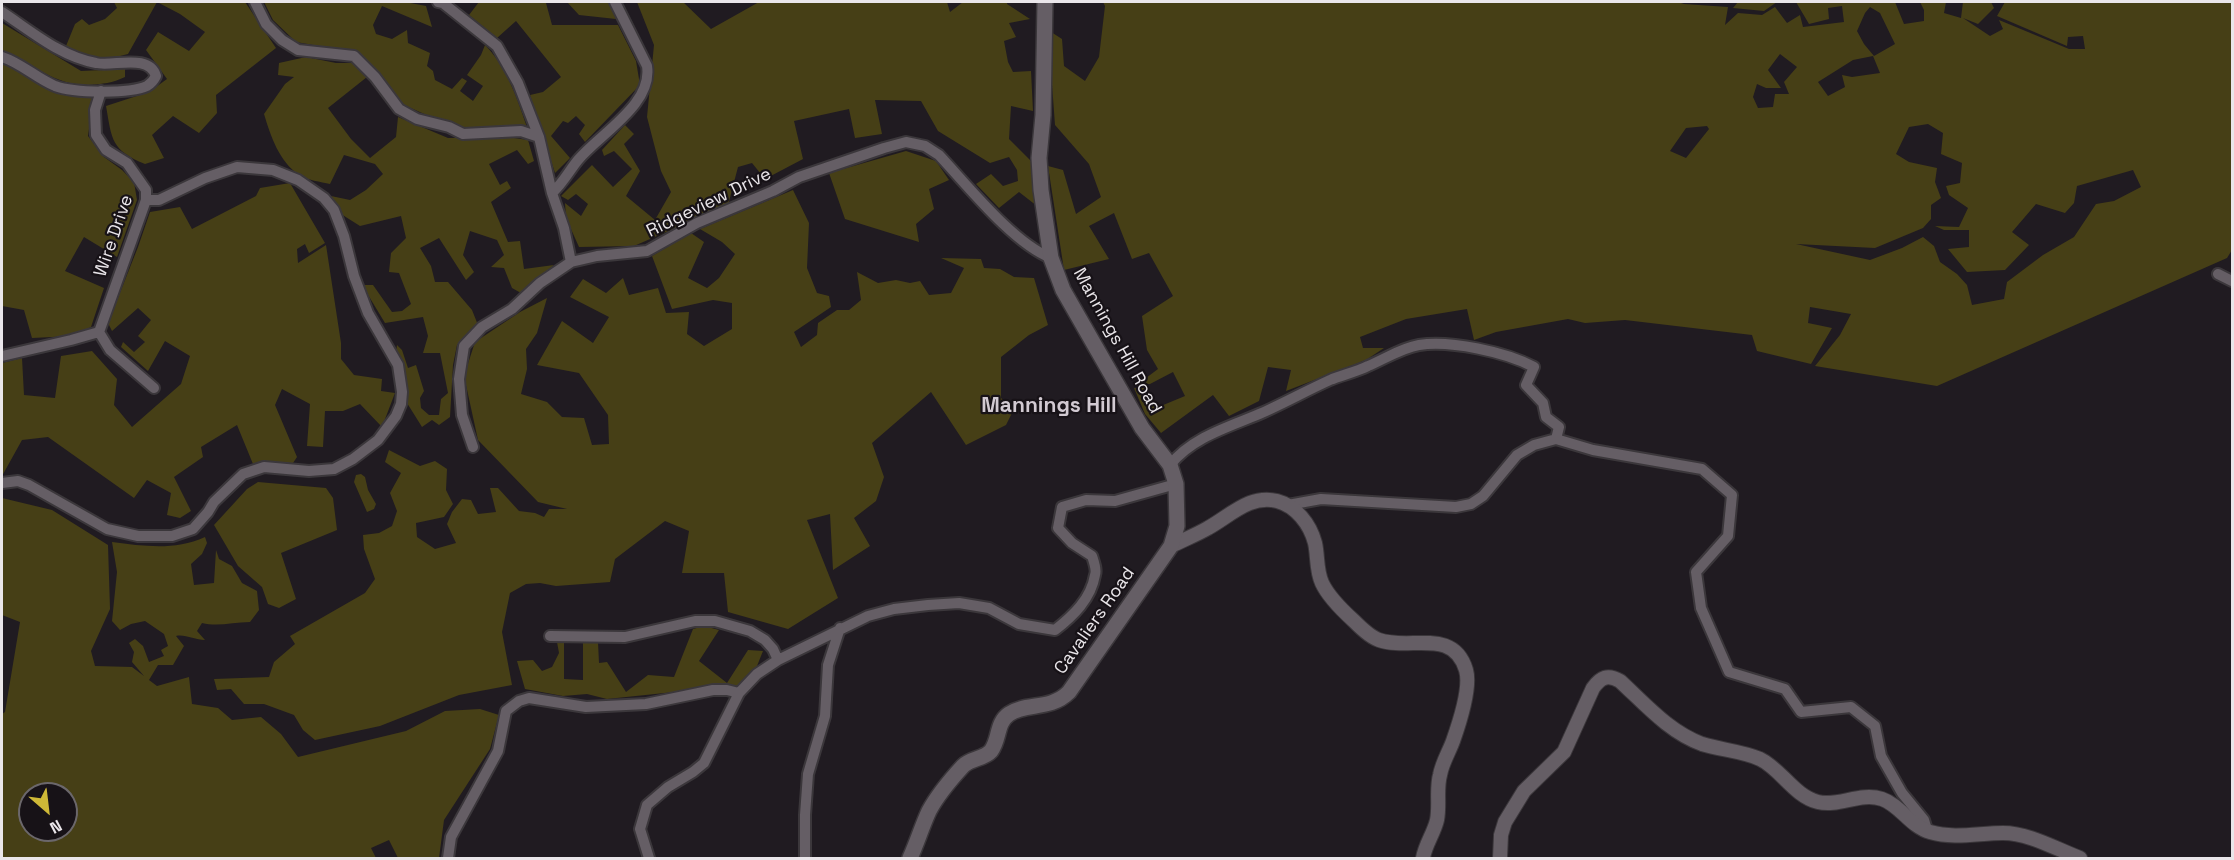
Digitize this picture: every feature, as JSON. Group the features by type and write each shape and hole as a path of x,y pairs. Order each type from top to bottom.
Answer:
{"main road":[{"name":"Mannings Hill Road","path":"1046,2 1043,115 1039,158 1041,190 1051,258 1063,290 1142,428 1170,465 1176,484 1177,526 1171,546"},
{"name":"Cavaliers Road","path":"910,858 930,809 968,761 987,754 992,749 1001,721 1011,712 1048,705 1062,699 1069,692 1171,546"}],"street":[{"path":"255,2 266,24 282,40 298,50 354,56 375,77 399,109 417,119 449,127 463,134 521,131 539,137"},
{"path":"438,2 443,3 497,46 518,83 539,137 571,262"},
{"path":"552,193 578,160 634,105 644,92 649,77 648,66 615,2"},
{"path":"2,12 72,57 98,64 142,64 154,70 156,76 149,85 129,89 72,91 53,85 12,60 2,57"},
{"name":"Wire Drive","path":"99,332 146,200 146,190 127,163 106,150 96,135 96,110 101,91"},
{"name":"Ridgeview Drive","path":"472,447 462,415 459,379 464,346 482,327 512,309 540,283 571,262 597,256 647,251 697,223 773,191 799,177 906,142 925,146 939,155 1020,240 1038,253 1051,258"},
{"path":"2,483 18,481 45,492 107,529 138,536 172,536 193,529 214,502 243,474 264,466 309,471 334,469 353,459 378,440 396,416 401,404 402,392 398,365 368,313 334,210 324,198 298,180 273,170 237,167 205,178 159,200 146,200"},
{"path":"2218,274 2232,281"},
{"path":"2,356 99,332 110,350 154,388"},
{"path":"1170,465 1178,454 1218,430 1262,413 1332,379 1418,345 1439,344 1502,353 1534,367 1527,385 1543,403 1546,417 1559,427 1556,439"},
{"path":"1171,546 1207,528 1246,504 1260,499 1288,505 1322,499 1456,507 1471,504 1483,496 1517,455 1534,445 1556,439 1593,450 1702,469 1731,495 1728,536 1696,572 1701,608 1729,672 1785,689 1801,712 1851,707 1875,726 1881,756 1902,793 1924,820 1927,830 1932,833"},
{"path":"649,858 640,829 647,806 668,787 704,763 739,693 758,674 778,660 840,628 868,616 894,609 959,603 989,608 1019,624 1055,630 1071,618 1087,598 1096,574 1092,556 1072,543 1058,528 1062,507 1086,500 1115,501 1176,484"},
{"path":"1288,505 1306,522 1315,542 1322,584 1361,628 1378,640 1396,644 1447,645 1457,653 1466,670 1467,687 1454,740 1440,774 1436,824 1424,858"},
{"path":"550,636 625,637 695,621 715,621 750,631 765,640 773,649 778,660"},
{"path":"805,858 808,774 825,716 828,665 840,628"},
{"path":"1500,858 1501,835 1505,822 1524,791 1564,752 1593,688 1605,677 1613,677 1620,681 1662,720 1684,736 1705,745 1724,748 1759,759 1804,795 1818,801 1833,803 1861,797 1882,799 1920,828 1932,833 1971,836 2004,833 2027,837 2080,858"},
{"path":"448,858 451,837 498,751 506,711 519,701 529,698 586,706 646,704 713,690 739,693"}],"shaded area":[{"path":"114,2 157,2 128,54 103,59 83,54 66,46 75,24 82,19 89,25 105,19 117,8"},
{"path":"157,2 245,2 276,48 216,95 217,113 199,133 173,116 152,135 164,158 145,164 125,154 119,148 112,136 106,106 149,92 167,79 146,50 158,32 189,51 205,32 180,14"},
{"path":"264,2 405,2 426,6 432,27 382,6 373,25 376,34 392,39 407,30 408,43 430,53 427,66 433,71 435,80 452,89 462,78 467,81 460,91 473,101 483,86 467,75 485,45 505,73 527,127 469,129 431,117 404,105 359,53 296,42 273,20"},
{"path":"479,2 552,2 546,3 552,25 618,25 636,61 640,85 585,142 579,134 585,125 576,116 568,123 563,121 551,136 570,158 555,173 530,95 543,92 561,77 516,21 497,38 469,15"},
{"path":"567,2 612,2 616,19 579,15"},
{"path":"637,2 683,2 711,29 759,2 947,2 950,12 963,2 1007,2 1030,19 1009,23 1016,37 1004,41 1008,62 1013,72 1031,71 1033,111 1011,106 1009,139 1034,164 1037,206 1019,192 999,208 976,184 991,174 1003,186 1018,181 1017,170 1009,157 990,163 938,131 921,101 875,100 882,134 855,138 849,109 794,121 803,159 765,179 752,163 738,167 728,205 634,246 579,247 566,218 565,203 581,216 588,204 576,194 568,200 561,196 592,165 613,187 632,169 614,151 604,156 602,150 625,125 634,134 624,144 640,171 626,196 655,220 671,192 661,171 647,117 654,45"},
{"path":"1103,2 1678,2 1728,7 1725,25 1738,13 1762,15 1775,7 1787,23 1800,15 1803,27 1844,22 1842,6 1828,8 1829,19 1809,24 1796,2 1895,2 1904,24 1924,21 1924,10 1920,2 1946,2 1944,13 1961,18 1963,2 1991,2 1994,8 1978,24 1963,18 1990,36 2003,29 1999,20 2069,49 2085,49 2083,36 2068,37 2067,46 1997,16 2005,2 2232,2 2232,250 2227,258 1937,386 1815,366 1840,335 1851,314 1810,307 1808,323 1832,328 1811,364 1757,351 1752,335 1625,320 1585,323 1568,319 1496,332 1474,340 1467,309 1406,319 1360,337 1363,348 1384,348 1366,360 1286,391 1291,370 1268,367 1259,401 1229,416 1213,395 1161,433 1145,414 1134,388 1146,388 1156,408 1185,396 1173,372 1150,384 1138,384 1158,369 1147,350 1142,316 1173,296 1149,253 1132,259 1114,213 1089,226 1109,259 1064,270 1048,166 1063,170 1076,214 1101,197 1089,164 1055,125 1048,30 1062,39 1064,66 1085,81 1099,57 1105,6","holes":["1870,7 1880,13 1895,44 1874,56 1857,31","1780,54 1797,67 1784,82 1789,94 1775,94 1773,107 1758,108 1753,97 1757,84 1766,88 1781,88 1768,70","1873,56 1880,73 1852,77 1842,75 1845,87 1828,96 1818,82 1853,60","1928,124 1943,133 1941,154 1962,163 1960,183 1946,186 1949,195 1968,208 1959,227 1935,226 1944,230 1969,230 1969,247 1948,249 1967,272 2005,270 2029,245 2012,232 2036,204 2065,213 2074,203 2077,186 2133,170 2141,187 2114,201 2096,204 2074,237 2043,255 2007,282 2004,299 1972,305 1967,285 1957,274 1940,262 1934,246 1923,237 1870,260 1796,244 1875,248 1923,228 1931,219 1931,205 1941,198 1935,182 1937,168 1909,162 1896,154 1909,127","1707,126 1709,129 1686,158 1670,151 1686,128"]},
{"path":"1738,2 1777,2 1764,11 1733,8"},
{"path":"2,23 81,71 125,69 125,77 107,83 89,85 76,84 53,77 2,51"},
{"path":"306,57 336,63 353,63 367,77 328,108 351,139 370,158 396,137 398,117 448,138 507,137 528,140 534,161 528,164 517,150 489,164 500,185 507,181 511,188 491,202 508,242 520,241 524,269 554,265 521,293 512,288 504,268 491,267 504,255 497,240 470,231 463,255 474,272 466,280 439,238 420,248 431,266 435,282 448,282 472,310 478,325 457,345 453,365 450,417 439,425 432,420 422,427 407,403 396,353 397,345 402,350 408,368 416,365 424,391 420,398 421,408 429,415 439,415 441,399 448,393 440,353 423,353 428,336 423,317 385,323 362,285 373,285 392,312 402,311 411,304 399,273 389,272 391,253 406,238 401,216 360,226 341,214 331,196 350,200 366,190 383,174 375,164 344,155 330,184 306,178 286,163 270,131 264,114 285,84 294,77 278,75 279,63"},
{"path":"2,62 61,93 94,94 88,136 104,157 134,182 137,200 117,257 84,237 65,271 104,288 91,327 73,336 32,338 24,310 2,306"},
{"path":"906,151 936,161 949,180 929,189 934,209 916,224 919,242 845,219 829,173"},
{"path":"290,183 325,243 309,253 305,244 297,249 298,263 326,245 341,343 341,359 354,375 382,379 381,391 395,393 382,427 360,404 343,411 325,411 323,447 307,446 310,404 282,389 275,405 297,457 293,463 253,464 237,425 201,447 203,457 174,477 191,511 180,518 167,515 171,493 147,480 134,498 48,437 22,440 2,476 2,363 22,358 24,395 55,398 61,356 92,351 117,379 114,405 132,427 181,384 190,356 165,341 148,371 121,347 123,342 134,352 145,342 138,336 151,320 138,308 112,331 108,323 150,212 180,207 192,229 256,196 260,188"},
{"path":"793,190 809,223 807,268 817,293 829,296 831,307 794,332 801,347 817,335 818,323 837,310 849,310 861,300 857,272 878,283 896,280 910,283 920,281 929,295 951,293 964,268 941,258 981,259 984,268 1000,269 1014,277 1034,278 1048,325 1029,335 1001,357 1001,398 1014,409 1006,425 966,445 931,392 872,443 884,477 876,501 854,518 870,546 833,570 830,514 807,520 838,598 788,629 728,612 724,573 682,573 689,531 665,521 615,559 610,582 556,586 540,583 526,584 510,593 502,632 512,685 459,695 380,726 315,740 303,730 294,715 264,704 244,704 231,689 217,690 214,679 269,677 274,662 295,644 290,636 365,593 375,579 364,549 363,535 379,533 392,526 397,511 390,493 401,473 385,462 389,450 420,466 435,461 447,469 446,490 453,504 444,517 416,523 417,537 435,549 456,543 447,524 452,512 462,499 471,500 478,514 496,512 490,488 498,488 519,511 544,517 549,509 567,509 538,502 478,440 464,376 475,342 520,312 547,298 537,333 526,349 527,369 521,394 547,402 562,417 584,418 592,445 609,444 608,415 579,373 537,365 562,321 593,343 609,317 570,297 583,279 606,293 623,278 629,295 658,288 666,313 689,312 687,334 704,346 732,329 732,303 713,300 672,309 652,256 691,233 704,242 688,278 707,288 719,278 735,254 722,242 700,229"},
{"path":"361,474 365,477 368,490 376,504 374,509 367,512 354,482 356,475"},
{"path":"258,482 326,488 333,498 337,530 281,553 296,599 279,608 268,604 262,587 238,566 214,525 247,489"},
{"path":"2,498 52,510 108,545 110,609 91,651 95,666 132,667 144,676 132,662 134,652 129,643 135,639 143,646 149,662 164,656 161,650 168,646 164,634 145,621 131,624 120,630 112,621 117,572 112,542 170,546 205,537 207,543 202,554 191,564 194,585 214,583 216,550 219,559 232,566 242,583 257,591 259,610 250,622 202,623 197,631 205,640 176,636 184,646 173,665 158,665 149,680 157,686 189,677 192,704 218,708 232,720 261,717 281,734 298,757 406,731 445,711 480,709 499,715 490,749 444,820 439,858 398,858 389,840 371,848 376,858 2,858 2,714 5,712 20,622 2,615"},
{"path":"704,626 719,630 699,661 727,683 748,650 763,651 755,671 738,688 732,686 607,699 587,694 563,696 525,689 517,661 533,660 542,671 552,667 559,653 557,642 564,641 564,679 583,680 583,643 598,642 599,663 607,662 626,692 648,675 674,677 693,629"}],"district":[{"name":"Mannings Hill","path":"1049,406"}]}
